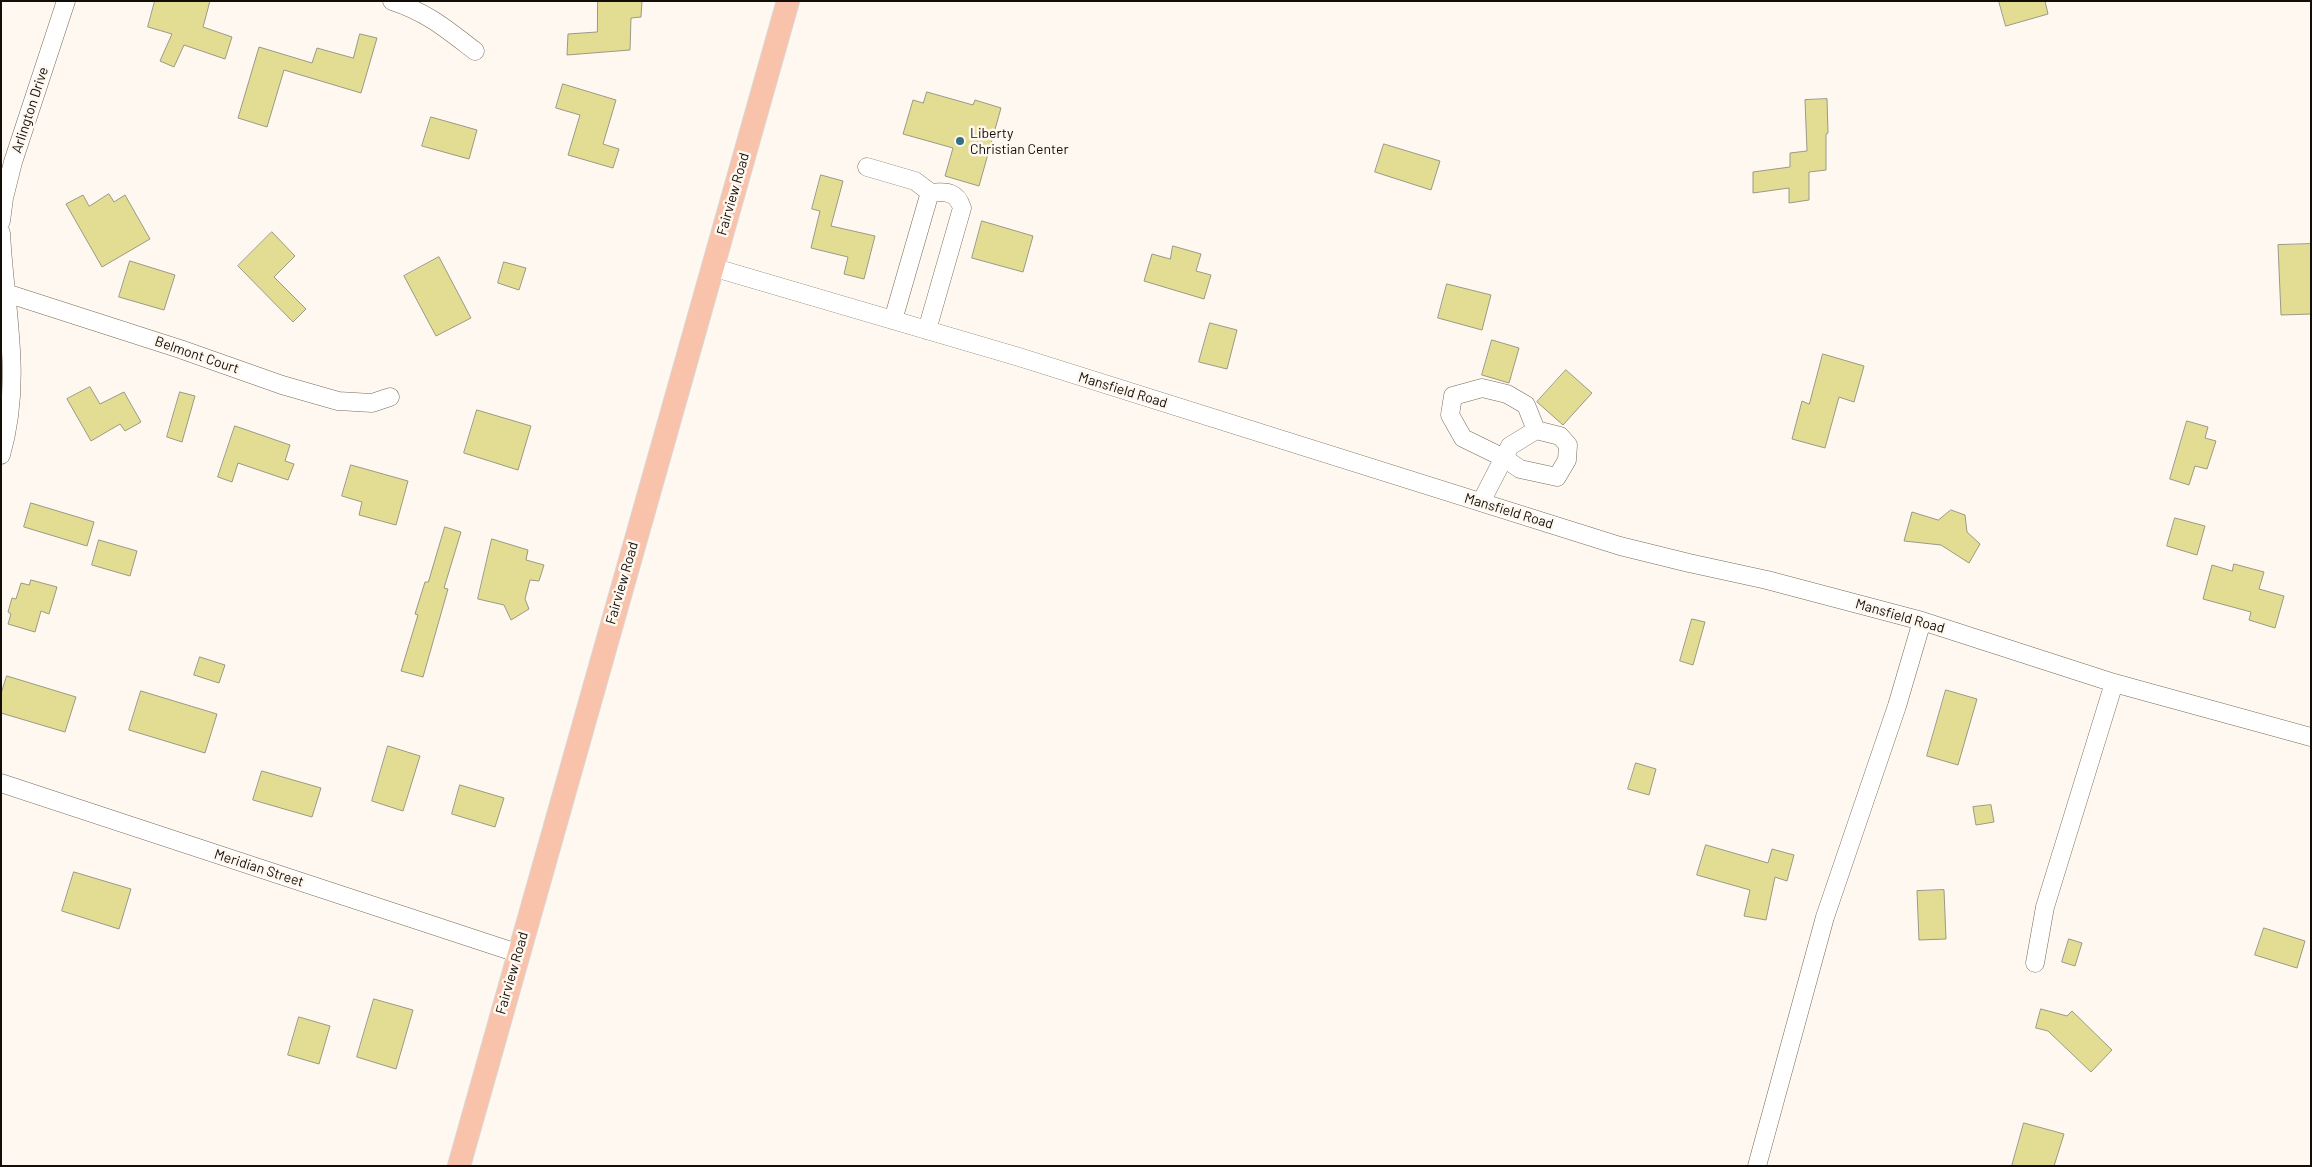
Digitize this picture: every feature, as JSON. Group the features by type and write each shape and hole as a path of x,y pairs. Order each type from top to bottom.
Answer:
{"main road":[{"name":"Fairview Road","path":"459,1166 517,953 788,1"}],"street":[{"name":"Arlington Drive","path":"1,221 4,198 13,162 66,1"},
{"path":"392,1 418,10 475,51"},
{"path":"867,167 915,181 931,193 942,191 959,198 962,208 927,330"},
{"path":"893,320 931,193"},
{"path":"1,233 13,363 12,400 1,456"},
{"name":"Mansfield Road","path":"712,267 927,330 1620,546 1767,580 1922,621 2114,683 2311,737"},
{"name":"Belmont Court","path":"6,293 180,349 282,385 338,401 372,403 390,397"},
{"path":"1481,502 1504,458 1510,446 1536,430 1560,436 1568,445 1568,460 1557,477 1520,469 1504,458 1463,438 1450,415 1453,396 1482,388 1507,394 1526,405 1536,430"},
{"path":"1757,1166 1825,917 1897,706 1922,621"},
{"path":"2034,963 2045,907 2114,683"},
{"name":"Meridian Street","path":"1,783 517,953"}],"building":[{"path":"155,1 210,1 203,27 232,37 225,59 184,45 174,67 160,61 172,34 148,27"},
{"path":"598,1 642,1 641,17 631,18 630,50 567,55 568,34 597,32"},
{"path":"1999,1 2045,1 2048,14 2006,26"},
{"path":"360,34 377,38 361,93 284,70 267,127 238,118 259,47 312,63 317,48 353,58"},
{"path":"563,84 616,100 603,144 619,149 613,168 568,155 580,115 556,108"},
{"name":"Liberty Christian Center","path":"927,92 973,105 975,100 1001,108 979,186 945,176 953,148 903,134 913,100 923,103"},
{"path":"1827,99 1826,170 1809,172 1809,200 1789,203 1789,188 1753,193 1753,172 1790,167 1790,153 1807,151 1805,100"},
{"path":"431,117 477,130 469,159 422,146"},
{"path":"1384,144 1440,161 1431,190 1375,172"},
{"path":"821,175 843,181 831,226 875,236 864,279 844,274 848,257 811,248 820,211 812,209"},
{"path":"109,194 114,202 125,195 150,239 102,267 66,204 83,195 89,206"},
{"path":"982,221 1033,236 1023,272 972,258"},
{"path":"272,232 295,256 274,277 306,309 293,322 238,266"},
{"path":"2311,244 2311,314 2281,315 2278,245"},
{"path":"1173,246 1201,254 1196,271 1211,275 1204,299 1144,281 1152,254 1170,259"},
{"path":"439,257 471,318 436,336 404,276"},
{"path":"130,261 175,275 164,310 119,297"},
{"path":"504,262 526,268 519,290 498,283"},
{"path":"1447,284 1491,295 1482,330 1438,318"},
{"path":"1210,323 1237,330 1227,369 1199,362"},
{"path":"1492,340 1519,348 1509,383 1482,375"},
{"path":"1823,354 1864,366 1854,402 1839,397 1825,448 1792,439 1802,401 1809,404"},
{"path":"1566,370 1592,393 1563,425 1537,402"},
{"path":"90,387 100,404 124,392 141,422 125,431 120,424 91,441 67,399"},
{"path":"180,392 195,396 182,442 167,437"},
{"path":"477,410 531,426 518,470 464,453"},
{"path":"2187,421 2208,427 2205,438 2216,441 2207,469 2195,466 2189,485 2170,479"},
{"path":"235,426 290,445 285,461 294,464 288,480 238,463 232,482 218,477"},
{"path":"351,465 408,481 396,525 359,515 362,502 342,496"},
{"path":"31,503 94,522 87,546 24,527"},
{"path":"1951,510 1965,515 1967,532 1980,544 1969,563 1941,545 1904,541 1912,512 1938,520"},
{"path":"2175,518 2205,526 2197,555 2167,546"},
{"path":"445,527 461,532 444,588 448,589 423,677 401,671 418,615 415,614 425,582 428,582"},
{"path":"492,539 528,550 526,560 544,565 539,581 530,580 525,599 529,609 511,620 504,605 478,599"},
{"path":"99,540 137,551 130,576 92,565"},
{"path":"2234,564 2264,572 2259,589 2284,596 2275,628 2249,620 2251,612 2203,599 2212,565 2232,571"},
{"path":"31,580 57,587 49,614 41,611 35,632 8,624 11,614 8,612 12,598 16,599 21,583 29,585"},
{"path":"1692,619 1705,622 1693,665 1680,661"},
{"path":"200,657 225,665 219,683 194,675"},
{"path":"7,676 76,697 65,732 1,713 1,694"},
{"path":"1946,690 1977,699 1958,765 1927,756"},
{"path":"141,691 217,714 205,753 129,730"},
{"path":"388,746 420,756 403,811 372,801"},
{"path":"1636,763 1656,769 1649,795 1628,789"},
{"path":"262,771 321,788 312,817 253,800"},
{"path":"460,785 504,798 495,827 452,814"},
{"path":"1991,805 1994,822 1976,825 1973,807"},
{"path":"1706,845 1768,863 1772,849 1794,855 1787,881 1775,877 1766,920 1744,916 1750,890 1697,875"},
{"path":"74,872 131,889 119,929 62,911"},
{"path":"1944,890 1946,939 1919,940 1917,891"},
{"path":"2264,928 2305,941 2297,968 2255,955"},
{"path":"2069,939 2082,943 2075,966 2062,962"},
{"path":"374,999 413,1010 396,1069 357,1057"},
{"path":"2041,1009 2067,1016 2072,1011 2112,1050 2091,1072 2048,1031 2036,1028"},
{"path":"299,1017 330,1026 319,1064 288,1055"},
{"path":"2024,1123 2064,1134 2054,1166 2012,1166"}],"place":[{"name":"Liberty Christian Center","path":"960,141"}]}
